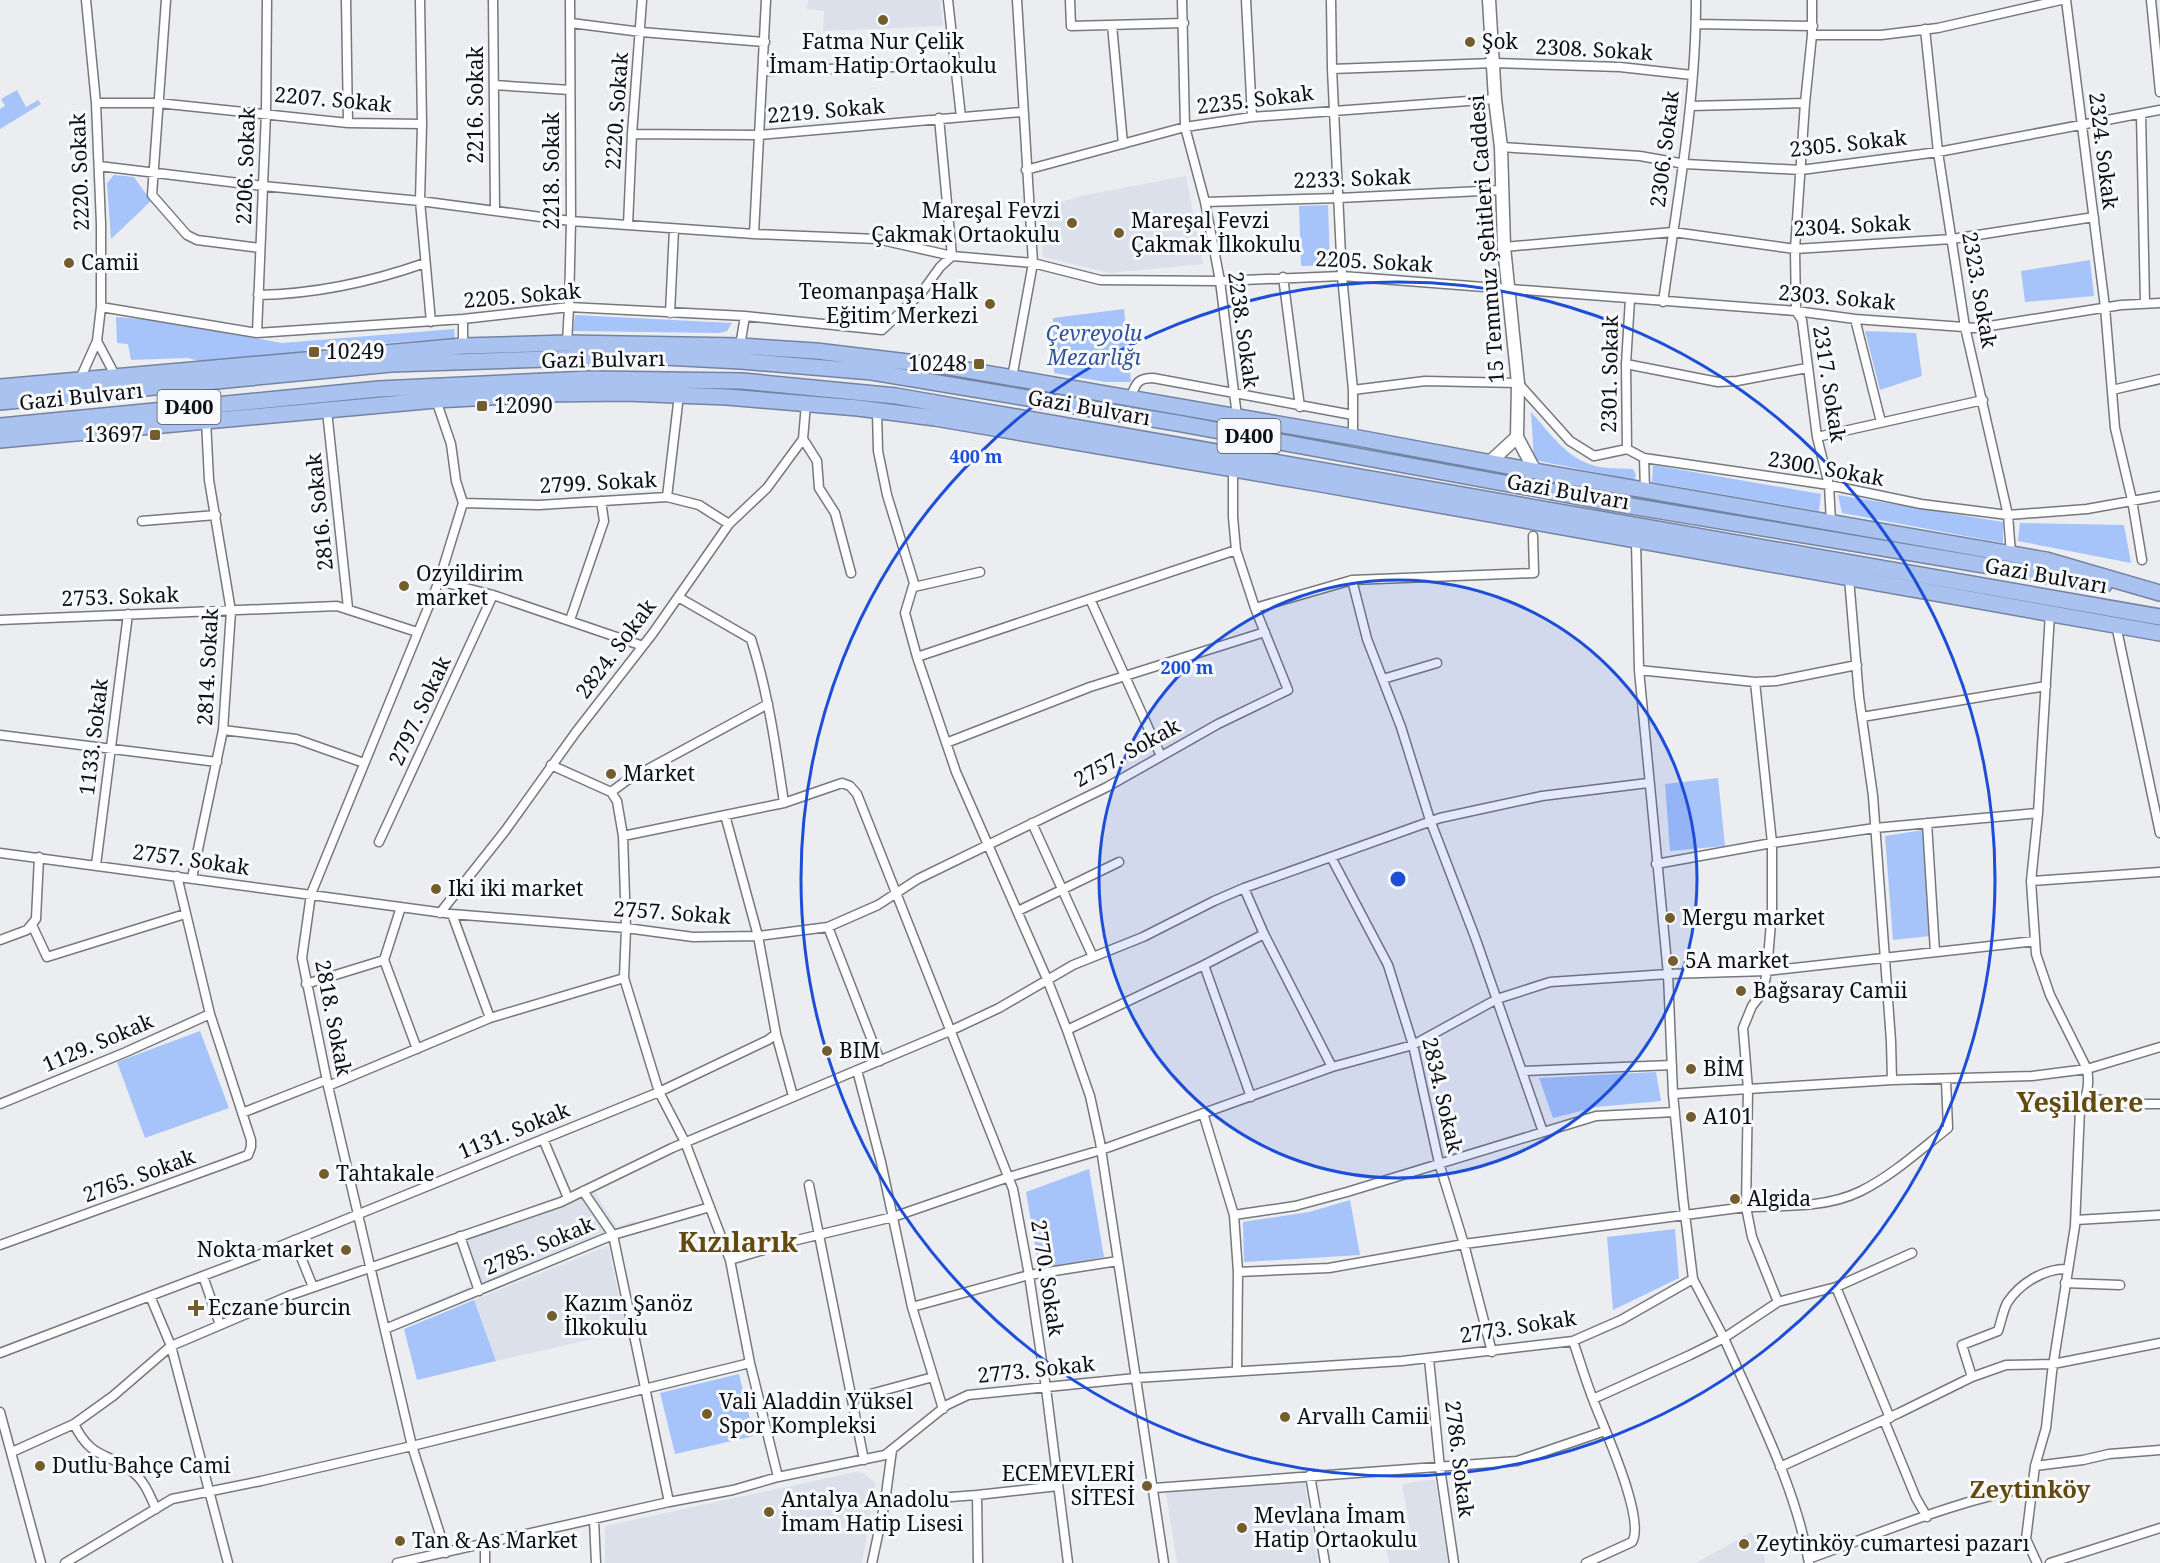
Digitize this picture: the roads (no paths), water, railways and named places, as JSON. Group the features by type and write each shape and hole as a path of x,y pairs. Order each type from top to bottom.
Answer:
{"highway":[{"path":"0,387 115,375 463,346 567,343 740,346 816,351 1012,378 1831,522 2076,568 2160,594"},
{"path":"288,361 330,369 371,354"},
{"name":"Gazi Bulvarı","path":"0,402 391,364 644,356 741,361 872,372 1177,423 1613,503 2160,594"},
{"name":"Gazi Bulvarı","path":"0,426 379,389 589,379 742,381 896,396 2160,617"},
{"path":"327,411 379,389 436,400"},
{"path":"0,440 436,400 544,394 679,395 806,404 935,418 2160,633"}],"main road":[{"name":"15 Temmuz Şehitleri Caddesi","path":"1489,0 1495,99 1501,147 1504,247 1518,383 1516,437"},
{"path":"1490,462 1516,437 1535,471"}],"street":[{"name":"2220. Sokak","path":"86,0 96,103 99,166 101,306 98,341"},
{"path":"166,0 152,195 187,235 197,240 260,248"},
{"name":"2206. Sokak","path":"258,333 266,113 267,0"},
{"path":"346,0 348,123"},
{"path":"420,0 422,124 420,201 431,322"},
{"name":"2216. Sokak","path":"493,0 495,210"},
{"name":"2218. Sokak","path":"567,343 570,307 571,221 570,0"},
{"name":"2220. Sokak","path":"628,225 642,0"},
{"path":"754,234 766,0"},
{"path":"948,0 962,117"},
{"path":"1012,378 1033,263 1022,112 1017,0"},
{"path":"1070,0 1071,26 1184,23"},
{"name":"2238. Sokak","path":"1182,0 1185,127 1205,202 1220,281 1237,416"},
{"path":"1246,0 1252,117"},
{"path":"1331,0 1342,276 1353,390 1353,437"},
{"name":"2306. Sokak","path":"1663,302 1685,164 1696,0"},
{"name":"2317. Sokak","path":"1812,0 1813,26 1805,103 1796,249 1796,312 1802,320 1817,437 1829,485 1831,522"},
{"path":"1812,35 1881,36 2061,0"},
{"name":"2324. Sokak","path":"2066,0 2106,307 2115,428 2132,500 2142,560"},
{"path":"2151,0 2160,92"},
{"path":"571,23 641,32 765,42"},
{"path":"1696,24 1813,26"},
{"path":"1112,25 1123,144"},
{"name":"2323. Sokak","path":"1925,29 1938,152 1965,327 2008,514 2011,555"},
{"name":"2308. Sokak","path":"1332,69 1494,63 1620,67 1692,75"},
{"path":"764,71 956,65"},
{"path":"494,85 570,90"},
{"name":"2235. Sokak","path":"1026,170 1185,127 1252,117 1335,109 1495,99"},
{"name":"2207. Sokak","path":"96,103 158,103 348,123 422,124"},
{"path":"1690,106 1805,103"},
{"name":"2305. Sokak","path":"1501,147 1640,156 1685,164 1801,170 1938,152 2160,110"},
{"name":"2219. Sokak","path":"632,134 760,135 1022,112"},
{"path":"2141,114 2145,303"},
{"path":"939,118 952,256"},
{"name":"2205. Sokak","path":"99,166 263,186 420,201 571,221 754,234 877,239 952,256 1033,263 1100,280 1220,281 1342,276 1508,289"},
{"name":"2233. Sokak","path":"1205,202 1501,190"},
{"name":"2304. Sokak","path":"1504,247 1673,232 1796,249 1952,238 2094,217"},
{"path":"670,313 674,229"},
{"name":"2205. Sokak","path":"101,306 258,333 463,320 570,307 745,316 882,330 922,292 940,267 952,256"},
{"path":"258,295 292,294 345,286 394,274 425,263"},
{"path":"1283,277 1300,407"},
{"name":"2303. Sokak","path":"1508,289 1977,328 2106,307 2160,303"},
{"name":"2301. Sokak","path":"1627,449 1626,364 1630,299"},
{"path":"740,346 745,316"},
{"path":"1855,319 1881,422"},
{"path":"463,320 463,346"},
{"path":"98,341 115,375"},
{"path":"80,379 98,341"},
{"path":"1626,364 1718,382 1737,381 1807,368"},
{"path":"1130,398 1138,382 1143,378 1234,392 1300,407 1353,415"},
{"path":"2112,390 2160,379"},
{"path":"1353,390 1425,381 1518,383 1570,441 1594,456 1627,449"},
{"path":"667,497 679,395"},
{"path":"436,400 451,444 456,481 463,503"},
{"path":"1817,437 1983,400"},
{"path":"806,404 803,439 816,461 819,488 835,513 851,573"},
{"name":"2816. Sokak","path":"327,411 348,608"},
{"path":"877,411 880,462 887,495 914,587 905,613 917,657 956,772 1047,979 1090,1096 1101,1150 1164,1563"},
{"name":"2814. Sokak","path":"192,878 223,730 231,611 209,480 206,420"},
{"name":"2824. Sokak","path":"440,912 643,646 729,524 767,488 803,439"},
{"name":"2300. Sokak","path":"1627,449 1644,458 1829,485 1921,504 2008,514 2087,509 2160,496"},
{"path":"1644,458 1645,489"},
{"path":"946,743 1052,701 1265,632 1236,549 1233,470"},
{"name":"2799. Sokak","path":"463,503 539,505 667,497 699,505 729,524"},
{"path":"570,620 604,521 601,501"},
{"name":"2818. Sokak","path":"446,1553 412,1446 327,1083 302,958 311,894 438,581 463,503"},
{"path":"142,521 216,515"},
{"path":"1256,608 1352,580 1534,573 1533,536"},
{"path":"1636,541 1639,670 1668,974 1673,1094 1693,1280 1724,1338 1780,1467 1806,1543 1809,1561 2001,1492 2032,1487"},
{"path":"917,657 1236,549"},
{"path":"914,587 980,572"},
{"path":"1849,578 1862,717 1873,796 1892,1080"},
{"path":"1352,580 1367,639 1401,727 1430,820 1497,999 1543,1132"},
{"path":"438,581 493,595 643,646"},
{"name":"2797. Sokak","path":"379,842 493,595"},
{"path":"678,597 751,639 768,704 784,803"},
{"path":"1090,599 1161,756"},
{"name":"2753. Sokak","path":"0,620 337,606 417,632"},
{"path":"2037,1563 2026,1539 2032,1487 2046,1428 2053,1364 2076,1220 2080,1109 2087,1098 2090,1081 2087,1069 2050,995 2036,954 2031,881 2038,813 2050,613"},
{"name":"1133. Sokak","path":"96,865 128,614"},
{"path":"2116,625 2160,833"},
{"name":"2757. Sokak","path":"0,853 452,914 626,928 693,937 758,936 828,927 878,905 918,879 1107,787 1218,724 1288,690 1265,632"},
{"path":"1383,679 1437,663"},
{"path":"1639,670 1755,682 1776,681 1857,665"},
{"path":"1755,682 1772,843 1772,910 1763,992 1752,1006 1743,1028 1748,1089 1746,1207 1752,1237 1778,1302"},
{"path":"1862,717 2046,686"},
{"path":"611,792 626,781 768,704"},
{"path":"223,730 297,739 364,763"},
{"path":"0,735 217,762"},
{"path":"551,765 611,792 617,801 623,836 626,928 624,978 658,1092 685,1142 730,1260 750,1363 777,1477"},
{"name":"2770. Sokak","path":"623,836 784,803 842,783 850,786 857,794 1013,1190 1029,1275 1046,1388 1068,1563"},
{"path":"12,1452 74,1424 113,1396 171,1346 313,1287 568,1198 685,1142 950,1031 999,1008 1047,979 1143,937 1244,888 1430,820 1542,796 1648,783"},
{"path":"1656,864 1772,843 1875,828 2038,813"},
{"path":"724,815 758,936 776,1034 793,1096"},
{"path":"1032,823 1093,957"},
{"path":"1927,823 1935,952"},
{"path":"0,940 27,930 36,919 39,857"},
{"name":"2834. Sokak","path":"1331,857 1388,965 1413,1045 1439,1163 1464,1244 1492,1352"},
{"path":"1018,911 1119,862"},
{"path":"2031,881 2160,872"},
{"path":"177,876 210,1014 242,1113 417,1049 490,1018 624,978"},
{"path":"1244,888 1264,934 1332,1068"},
{"path":"401,907 384,960 417,1049"},
{"path":"32,925 47,957 185,914"},
{"path":"452,914 490,1018"},
{"path":"828,927 880,1061"},
{"path":"1067,1030 1264,934"},
{"path":"730,1260 892,1217 1009,1177 1101,1150 1332,1068 1413,1045 1497,999 1550,982 1668,974 1767,971 2035,941"},
{"path":"306,984 384,960"},
{"path":"1204,965 1251,1097"},
{"name":"1129. Sokak","path":"0,1104 126,1052 210,1014"},
{"name":"1131. Sokak","path":"0,1353 294,1240 658,1092 768,1040 776,1034"},
{"path":"1673,1094 1892,1080 2032,1076 2087,1069 2160,1047"},
{"path":"1522,1071 1672,1065"},
{"path":"857,1070 912,1307 943,1409"},
{"path":"1238,1272 1329,1268 1464,1244 1746,1207 1797,1206 1838,1199 1860,1192 1888,1176 1948,1128 1946,1080"},
{"path":"2087,1098 2131,1104 2160,1104"},
{"path":"1234,1215 1295,1206 1596,1116 1675,1112"},
{"name":"2765. Sokak","path":"0,1245 248,1155 252,1147 252,1140 242,1113"},
{"path":"1203,1113 1234,1215 1238,1272 1237,1371"},
{"path":"543,1139 568,1198"},
{"path":"808,1185 864,1460"},
{"path":"582,1191 613,1235 669,1502"},
{"name":"2785. Sokak","path":"385,1329 613,1235 710,1207"},
{"path":"2076,1220 2160,1215"},
{"path":"460,1236 479,1291"},
{"path":"294,1240 313,1287"},
{"path":"1593,1400 1724,1338 1778,1302 1836,1287 1912,1253"},
{"path":"912,1307 1029,1275 1118,1261"},
{"path":"1972,1377 1962,1345 1998,1331 2007,1304 2026,1284 2045,1271 2057,1268 2068,1269"},
{"path":"203,1276 220,1325"},
{"name":"2773. Sokak","path":"398,1563 669,1502 733,1490 777,1477 885,1455 943,1409 968,1395 1136,1378 1429,1359 1573,1341 1621,1320 1693,1280"},
{"path":"2066,1283 2120,1286"},
{"path":"1836,1287 1916,1498 1927,1517"},
{"path":"150,1296 171,1346 228,1563"},
{"path":"1573,1341 1630,1502 1635,1537 1632,1542 1587,1563"},
{"path":"1780,1467 1887,1419 1972,1377 2006,1365 2053,1364 2160,1343"},
{"name":"2786. Sokak","path":"1429,1359 1440,1468 1454,1563"},
{"path":"65,1563 172,1499 412,1446 750,1363"},
{"path":"852,1400 933,1377"},
{"path":"0,1412 41,1563"},
{"path":"74,1424 86,1445 136,1474 147,1489 156,1509"},
{"path":"1154,1488 1517,1461 1605,1431"},
{"path":"872,1563 885,1502 892,1450"},
{"path":"2036,1466 2109,1454 2160,1450"},
{"path":"1310,1475 1325,1563"},
{"path":"885,1502 1058,1486"},
{"path":"976,1495 978,1563"},
{"path":"594,1520 596,1563"},
{"path":"2050,1563 2160,1528"},
{"path":"485,1545 485,1563"}],"place":[{"name":"Fatma Nur Çelik İmam Hatip Ortaokulu","path":"883,20"},
{"name":"Şok","path":"1470,42"},
{"name":"Mareşal Fevzi Çakmak Ortaokulu","path":"1072,223"},
{"name":"Mareşal Fevzi Çakmak İlkokulu","path":"1119,233"},
{"name":"Camii","path":"69,263"},
{"name":"Teomanpaşa Halk Eğitim Merkezi","path":"990,304"},
{"name":"10249","path":"314,352"},
{"name":"10248","path":"979,364"},
{"name":"12090","path":"482,406"},
{"name":"13697","path":"155,435"},
{"name":"Ozyildirim market","path":"404,586"},
{"name":"Market","path":"611,774"},
{"name":"Iki iki market","path":"436,889"},
{"name":"Mergu market","path":"1670,918"},
{"name":"5A market","path":"1673,961"},
{"name":"Bağsaray Camii","path":"1741,991"},
{"name":"BIM","path":"827,1051"},
{"name":"BİM","path":"1691,1069"},
{"name":"A101","path":"1691,1117"},
{"name":"Tahtakale","path":"324,1174"},
{"name":"Algida","path":"1735,1199"},
{"name":"Nokta market","path":"346,1250"},
{"name":"Eczane burcin","path":"196,1308"},
{"name":"Kazım Şanöz İlkokulu","path":"552,1316"},
{"name":"Vali Aladdin Yüksel Spor Kompleksi","path":"707,1414"},
{"name":"Arvallı Camii","path":"1285,1417"},
{"name":"Dutlu Bahçe Cami","path":"40,1466"},
{"name":"ECEMEVLERİ SİTESİ","path":"1147,1486"},
{"name":"Antalya Anadolu İmam Hatip Lisesi","path":"769,1512"},
{"name":"Mevlana İmam Hatip Ortaokulu","path":"1242,1528"},
{"name":"Tan & As Market","path":"400,1541"},
{"name":"Zeytinköy cumartesi pazarı","path":"1744,1544"}],"district":[{"name":"Yeşildere","path":"2080,1103"},
{"name":"Kızılarık","path":"738,1243"},
{"name":"Zeytinköy","path":"2030,1490"}],"park label":[{"name":"Çevreyolu Mezarlığı","path":"1094,346"}]}
